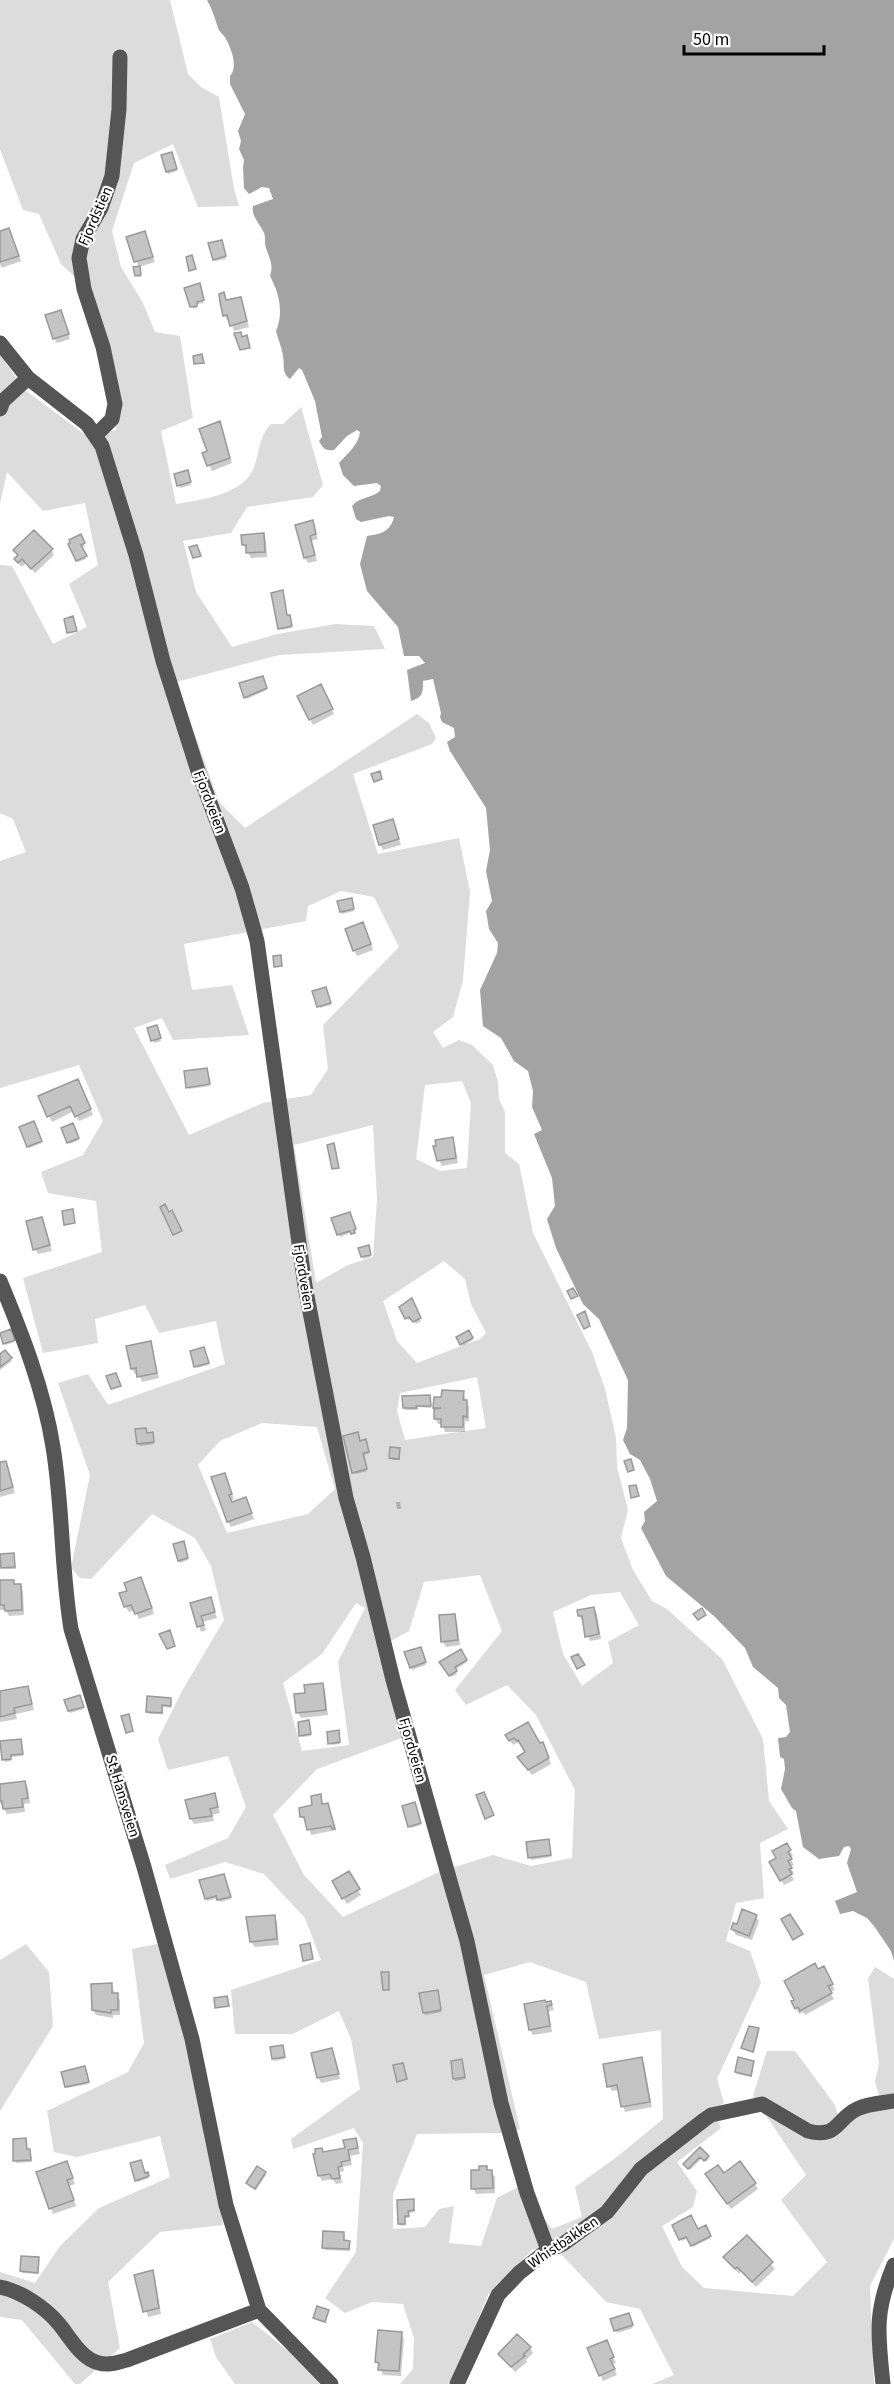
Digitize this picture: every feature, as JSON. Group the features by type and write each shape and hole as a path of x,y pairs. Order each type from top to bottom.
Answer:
{"street":[{"name":"Fjordstien","path":"96,435 112,419 115,404 103,347 84,289 79,258 83,240 101,208 112,176 119,109 120,57"},
{"name":"Fjordveien","path":"0,343 28,378 87,424 102,446 136,555 163,661 198,771 242,888 257,941 305,1286 346,1498 393,1680 467,1941 501,2103 527,2193 548,2250"},
{"path":"0,409 3,401 28,378"},
{"name":"St. Hansveien","path":"0,1281 34,1371 53,1445 59,1488 65,1592 71,1629 144,1867 192,2039 226,2205 259,2310"},
{"name":"Whistbakken","path":"457,2384 498,2295 519,2273 548,2250 562,2244 607,2212 651,2160 711,2115 762,2104 797,2125 817,2133 833,2131 855,2109 894,2101"},
{"path":"883,2384 877,2327 879,2308 894,2265"},
{"path":"0,2287 15,2291 44,2310 77,2347 92,2361 101,2364 127,2360 259,2310 331,2384"}],"shaded area":[{"path":"0,0 170,0 188,74 201,87 219,97 234,189 239,206 198,207 173,144 134,163 112,231 121,267 143,303 155,332 180,336 193,418 161,431 176,504 221,494 242,484 254,467 267,429 271,424 283,424 301,407 323,485 313,497 247,507 231,533 183,541 196,592 232,647 277,634 336,624 374,626 385,649 279,655 176,682 219,802 245,828 417,714 429,723 436,738 432,744 353,774 378,854 459,838 470,892 463,980 453,1017 433,1032 443,1048 459,1040 472,1045 493,1065 498,1082 499,1099 505,1112 505,1153 519,1164 533,1233 592,1352 605,1389 616,1438 617,1467 628,1510 621,1538 633,1570 652,1601 667,1609 722,1659 763,1739 769,1801 788,1829 760,1843 764,1898 736,1903 726,1941 750,1951 761,1983 717,2079 724,2103 713,2110 721,2128 677,2162 697,2191 693,2207 662,2226 682,2267 704,2288 793,2296 827,2262 781,2200 806,2175 753,2096 767,2051 795,2051 835,2105 839,2120 883,2108 875,2082 879,2063 868,1979 875,1967 894,1979 894,2239 870,2286 874,2384 652,2384 674,2375 640,2309 606,2302 562,2255 533,2249 488,2295 457,2371 448,2384 400,2384 413,2369 414,2338 403,2304 372,2302 345,2313 325,2298 356,2252 363,2143 354,2128 293,2149 291,2139 360,2089 351,2039 339,2011 293,2034 235,2034 231,1990 321,1960 305,1918 264,1874 225,1862 170,1879 165,1865 228,1838 246,1807 228,1756 168,1770 158,1739 182,1691 224,1620 211,1566 195,1538 152,1514 91,1579 80,1578 71,1568 90,1475 58,1383 88,1374 108,1405 225,1364 216,1321 159,1333 145,1305 95,1319 98,1343 43,1353 23,1278 102,1252 96,1201 48,1193 41,1172 83,1155 103,1121 79,1065 0,1088 0,861 26,852 13,819 0,813 0,565 12,566 53,644 87,627 69,584 98,565 85,503 43,511 7,472 0,504 0,355 25,390 87,436 116,430 116,384 78,280 61,264 39,214 23,210 0,149","holes":["341,891 374,897 399,947 323,1025 328,1069 311,1095 263,1103 189,1135 134,1028 162,1018 173,1040 249,1035 232,985 192,990 184,944 306,921 308,906","462,1081 471,1103 467,1168 440,1171 416,1159 425,1085","373,1125 377,1199 373,1257 348,1265 316,1283 294,1145","444,1261 465,1279 471,1304 486,1333 480,1339 417,1363 397,1341 383,1301","477,1377 486,1428 405,1440 397,1411 400,1393","262,1423 317,1427 335,1489 308,1514 227,1533 198,1465 220,1441","480,1575 502,1631 455,1690 466,1705 507,1685 536,1715 575,1790 572,1858 531,1866 493,1855 439,1872 343,1917 304,1875 273,1815 317,1769 402,1738 380,1647 409,1631 424,1582","620,1592 639,1625 608,1642 613,1663 582,1686 563,1654 553,1612 591,1595","356,1603 365,1608 338,1662 349,1745 302,1751 283,1683 322,1654","530,1962 586,1982 599,2039 661,2030 663,2119 575,2187 582,2217 552,2229 520,2186 497,2198 481,2246 449,2243 454,2206 439,2209 425,2227 393,2229 393,2194 417,2134 502,2133 520,2129 484,1975"]},
{"path":"207,0 894,0 894,1961 891,1951 867,1918 853,1911 840,1914 835,1901 857,1892 847,1863 851,1849 849,1846 844,1847 839,1856 819,1859 803,1847 796,1811 781,1789 785,1769 784,1759 780,1757 778,1738 786,1737 790,1732 786,1705 779,1698 778,1688 753,1667 745,1648 714,1616 666,1576 641,1528 645,1521 644,1512 657,1501 650,1479 640,1460 630,1454 623,1440 627,1428 628,1380 599,1319 583,1304 556,1248 547,1219 555,1206 552,1178 534,1134 542,1130 532,1107 533,1091 528,1071 514,1061 501,1038 483,1026 480,990 497,953 498,943 489,929 486,911 492,901 486,871 490,850 486,808 450,751 447,742 455,737 454,728 442,722 433,679 423,681 422,694 411,701 407,670 425,663 419,656 404,656 398,627 367,591 360,564 367,536 384,531 390,526 394,517 361,522 356,519 352,506 380,491 381,486 377,483 354,486 343,475 339,463 355,445 360,432 357,430 347,436 334,450 323,448 319,441 322,437 315,401 302,370 299,368 290,379 284,371 276,331 280,317 279,303 270,276 271,265 265,246 265,235 253,210 253,206 273,199 269,188 262,187 249,194 244,188 244,160 239,149 241,141 238,131 245,114 230,84 230,76 234,68 232,53 218,28"},
{"path":"162,1943 195,2064 223,2225 160,2232 108,2282 120,2348 80,2384 75,2384 22,2320 0,2317 0,2272 35,2283 60,2246 99,2208 170,2177 160,2136 77,2157 54,2152 47,2111 128,2072 144,2043 132,1949"},
{"path":"26,1944 49,1972 53,2026 0,2111 0,1960"},
{"path":"252,2322 292,2354 322,2384 235,2384 216,2357 210,2339"}],"building":[{"path":"172,152 177,169 166,172 161,155"},
{"path":"9,228 19,256 0,262 0,231"},
{"path":"145,231 153,257 134,262 126,237"},
{"path":"222,240 226,256 213,260 208,243"},
{"path":"192,255 196,269 189,271 186,257"},
{"path":"140,266 141,275 135,276 133,267"},
{"path":"200,283 204,300 197,302 197,306 190,307 184,288"},
{"path":"224,292 226,300 241,297 247,321 230,326 227,315 223,316 220,302 219,294"},
{"path":"61,310 69,334 53,339 45,315"},
{"path":"241,332 242,337 247,335 250,348 240,350 234,333"},
{"path":"202,354 204,363 194,364 193,356"},
{"path":"220,421 230,458 207,466 202,453 207,451 199,429"},
{"path":"188,470 191,482 177,486 174,474"},
{"path":"313,520 316,534 310,536 315,555 304,558 295,525"},
{"path":"34,530 53,549 31,569 22,559 18,563 14,559 18,555 13,550"},
{"path":"264,533 265,552 246,553 246,545 242,545 241,535"},
{"path":"81,534 85,543 81,545 87,556 76,561 68,544 69,540"},
{"path":"197,545 201,556 193,558 189,547"},
{"path":"283,590 287,615 290,615 292,626 278,629 271,593"},
{"path":"73,616 77,631 67,633 64,619"},
{"path":"263,676 267,688 244,698 239,683"},
{"path":"321,684 333,709 309,720 297,696"},
{"path":"380,771 382,779 374,782 371,774"},
{"path":"393,819 399,839 379,845 373,825"},
{"path":"352,898 354,909 340,912 337,901"},
{"path":"363,922 371,944 353,951 345,929"},
{"path":"281,955 282,966 274,967 273,956"},
{"path":"326,987 331,1003 317,1007 312,991"},
{"path":"157,1025 161,1038 151,1041 147,1028"},
{"path":"207,1068 210,1084 186,1088 184,1071"},
{"path":"78,1079 91,1109 75,1117 70,1106 47,1117 38,1096"},
{"path":"34,1121 42,1141 27,1147 19,1127"},
{"path":"73,1123 79,1138 67,1143 61,1128"},
{"path":"453,1137 456,1158 437,1161 433,1146 436,1146 435,1140"},
{"path":"334,1143 339,1168 332,1169 327,1145"},
{"path":"165,1204 169,1212 172,1210 182,1231 173,1235 160,1207"},
{"path":"73,1209 75,1223 64,1225 62,1211"},
{"path":"350,1212 356,1229 355,1233 351,1234 350,1231 337,1235 331,1218"},
{"path":"42,1217 50,1245 33,1250 26,1221"},
{"path":"369,1245 371,1255 361,1257 358,1248"},
{"path":"573,1288 578,1296 571,1299 567,1291"},
{"path":"412,1298 421,1318 413,1322 409,1317 405,1319 399,1307"},
{"path":"585,1311 590,1326 584,1329 577,1315"},
{"path":"11,1329 15,1340 3,1344 0,1333"},
{"path":"469,1330 473,1338 460,1345 456,1337"},
{"path":"151,1341 157,1373 137,1377 136,1368 131,1369 126,1346"},
{"path":"204,1347 209,1363 194,1367 190,1351"},
{"path":"5,1350 12,1358 0,1367 0,1354"},
{"path":"116,1373 121,1386 111,1389 106,1376"},
{"path":"442,1390 464,1391 463,1400 467,1400 467,1417 463,1416 463,1427 441,1427 441,1419 434,1419 434,1409 441,1408 433,1408 434,1397 441,1397"},
{"path":"430,1395 431,1406 403,1408 402,1396"},
{"path":"146,1428 147,1433 153,1432 154,1442 137,1444 135,1429"},
{"path":"358,1432 360,1441 366,1439 369,1452 363,1453 367,1469 352,1473 343,1436"},
{"path":"390,1447 400,1448 399,1459 389,1458"},
{"path":"631,1459 634,1470 628,1472 624,1461"},
{"path":"6,1461 13,1487 0,1491 0,1462"},
{"path":"225,1473 232,1494 229,1495 232,1502 246,1497 252,1513 227,1522 211,1477"},
{"path":"636,1485 639,1496 631,1498 629,1486"},
{"path":"184,1541 188,1558 178,1561 173,1544"},
{"path":"14,1553 15,1567 1,1568 0,1554"},
{"path":"141,1577 152,1608 135,1614 131,1605 124,1607 119,1593 127,1591 124,1583"},
{"path":"0,1580 14,1580 14,1584 21,1584 22,1610 5,1611 4,1605 0,1605"},
{"path":"211,1597 215,1612 201,1616 204,1625 197,1627 190,1603"},
{"path":"594,1607 599,1634 585,1637 582,1616 578,1616 577,1610"},
{"path":"702,1608 706,1615 698,1620 693,1614"},
{"path":"455,1614 458,1640 441,1642 439,1615"},
{"path":"170,1630 175,1646 167,1649 159,1634"},
{"path":"421,1647 426,1662 410,1668 404,1652"},
{"path":"461,1649 467,1660 455,1667 457,1671 449,1676 439,1662"},
{"path":"578,1654 585,1665 577,1669 571,1657"},
{"path":"323,1683 326,1710 296,1713 294,1694 305,1693 304,1685"},
{"path":"28,1686 32,1704 14,1708 15,1713 0,1717 0,1691"},
{"path":"80,1695 84,1707 68,1711 64,1700"},
{"path":"147,1696 171,1698 171,1706 162,1705 162,1713 146,1712"},
{"path":"129,1714 133,1731 126,1733 121,1716"},
{"path":"309,1720 311,1734 299,1736 298,1722"},
{"path":"528,1722 540,1743 543,1742 549,1758 528,1770 517,1757 525,1752 518,1740 514,1738 509,1741 505,1735"},
{"path":"339,1730 340,1742 328,1744 327,1732"},
{"path":"21,1739 23,1754 11,1755 11,1759 2,1760 0,1741"},
{"path":"25,1781 28,1798 22,1799 23,1807 3,1809 2,1801 0,1801 0,1784"},
{"path":"484,1792 494,1815 485,1819 476,1795"},
{"path":"215,1793 218,1807 210,1809 212,1816 190,1819 185,1800"},
{"path":"321,1794 322,1804 328,1803 335,1829 331,1826 307,1830 304,1817 300,1817 299,1808 312,1805 311,1796"},
{"path":"415,1802 421,1823 408,1827 402,1806"},
{"path":"549,1839 551,1855 528,1858 526,1842"},
{"path":"787,1843 791,1850 788,1852 792,1859 788,1861 792,1874 780,1881 769,1862 776,1858 772,1851"},
{"path":"349,1871 360,1889 342,1899 332,1881"},
{"path":"224,1874 231,1897 217,1900 216,1896 205,1899 199,1880"},
{"path":"742,1909 757,1915 749,1936 731,1929 733,1923 737,1924"},
{"path":"790,1914 803,1934 793,1940 781,1919"},
{"path":"275,1915 277,1939 250,1942 246,1917"},
{"path":"310,1943 313,1959 303,1961 300,1945"},
{"path":"815,1963 818,1969 824,1966 833,1984 828,1986 832,1993 800,2011 798,2007 795,2009 791,2001 794,2000 784,1981"},
{"path":"381,1972 389,1972 389,1990 383,1990"},
{"path":"112,1983 112,1993 118,1993 118,2010 111,2010 111,2013 92,2010 91,1984"},
{"path":"438,1990 441,2010 423,2013 419,1993"},
{"path":"227,1996 229,2006 215,2008 214,1998"},
{"path":"545,2000 546,2002 551,2001 552,2005 547,2006 550,2026 529,2030 524,2004"},
{"path":"749,2026 759,2028 753,2052 741,2048"},
{"path":"283,2045 285,2057 272,2059 270,2047"},
{"path":"332,2048 339,2074 317,2078 311,2053"},
{"path":"642,2057 650,2102 621,2107 617,2085 607,2087 603,2064"},
{"path":"738,2057 754,2061 751,2076 735,2072"},
{"path":"462,2059 465,2077 453,2079 451,2061"},
{"path":"403,2063 407,2079 397,2082 393,2065"},
{"path":"85,2066 89,2082 65,2087 61,2072"},
{"path":"26,2138 31,2160 13,2161 13,2139"},
{"path":"356,2138 358,2148 348,2150 350,2160 341,2162 342,2166 338,2167 340,2178 332,2179 330,2174 318,2176 313,2154 315,2154 315,2149 322,2148 323,2152 345,2148 343,2140"},
{"path":"700,2147 709,2156 704,2161 700,2157 688,2169 683,2164"},
{"path":"141,2160 145,2173 148,2172 149,2176 135,2181 130,2163"},
{"path":"67,2161 73,2178 67,2180 74,2200 49,2209 36,2172"},
{"path":"740,2161 756,2183 727,2204 705,2174 718,2165 724,2173"},
{"path":"257,2166 266,2172 255,2189 246,2183"},
{"path":"479,2166 487,2166 487,2170 492,2170 493,2188 471,2189 471,2170 479,2170"},
{"path":"414,2199 414,2210 408,2211 409,2216 405,2216 405,2224 398,2224 397,2200"},
{"path":"691,2215 698,2229 706,2225 711,2236 691,2246 686,2237 679,2240 672,2225"},
{"path":"323,2231 344,2232 344,2240 350,2241 349,2249 322,2248"},
{"path":"747,2235 773,2262 752,2282 723,2257"},
{"path":"21,2256 39,2257 38,2273 20,2271"},
{"path":"153,2270 159,2308 143,2312 134,2275"},
{"path":"317,2306 329,2310 325,2322 313,2318"},
{"path":"629,2313 633,2325 614,2331 610,2319"},
{"path":"378,2330 402,2332 399,2371 378,2370 379,2363 375,2362"},
{"path":"517,2334 531,2347 523,2355 525,2356 511,2367 498,2354"},
{"path":"607,2340 614,2357 610,2359 615,2369 599,2376 587,2348"}]}
